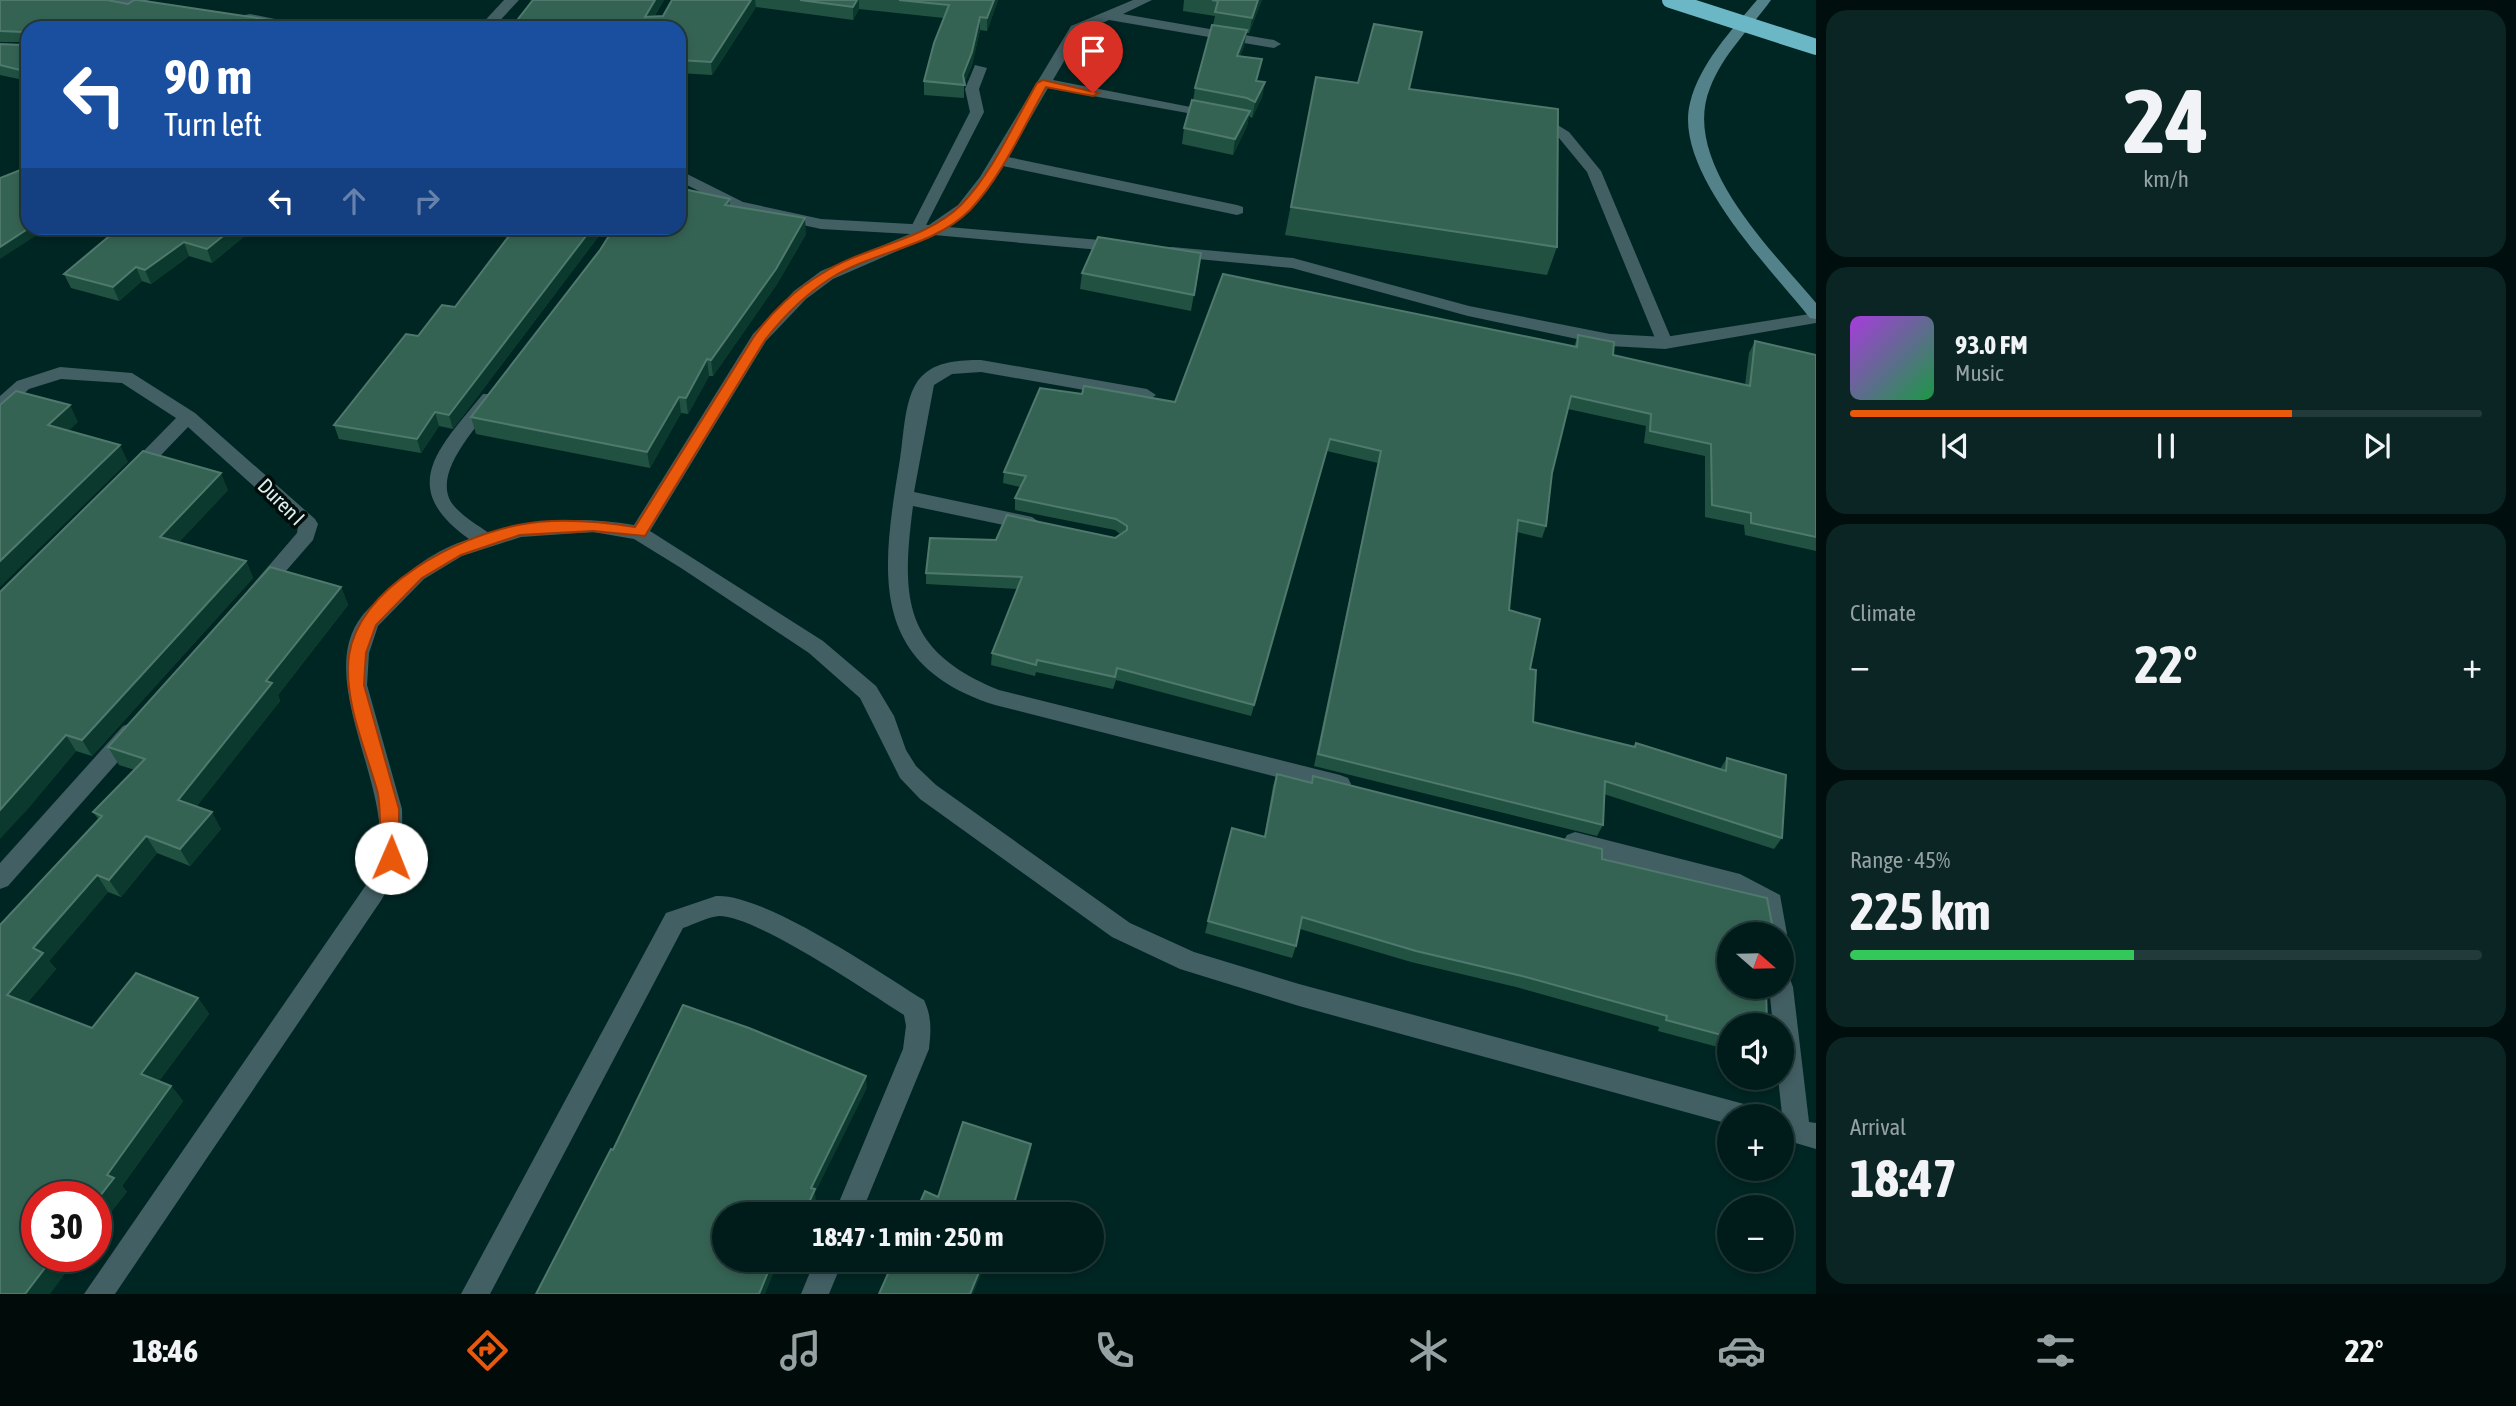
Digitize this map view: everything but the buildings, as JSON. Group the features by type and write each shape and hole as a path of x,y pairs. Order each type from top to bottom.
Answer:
{"highway":[{"path":"1670,0 1816,47"}],"street":[{"path":"116,0 179,9"},
{"path":"492,21 512,0"},
{"path":"639,533 759,338 778,315 827,275 925,230 964,208 998,160 1076,29 1145,0"},
{"path":"686,179 738,206 795,220 853,228 925,230 1293,263 1468,311 1610,340 1665,343 1816,316 1736,212 1708,169 1697,144 1697,105 1720,55 1764,0"},
{"path":"1104,15 1274,44"},
{"path":"230,16 259,21"},
{"path":"1043,83 1230,119"},
{"path":"998,160 1237,210"},
{"path":"1147,395 981,366 956,366 929,377 922,388 904,497 899,554 907,629 940,668 966,686 995,697 1361,789"},
{"path":"0,406 23,385 60,373 126,377 188,417 119,486"},
{"path":"486,541 449,513 438,495 438,472 503,380"},
{"name":"Duren I","path":"188,417 308,524 301,541 240,610"},
{"path":"904,497 1048,527"},
{"path":"98,1294 374,892 391,858 391,809 355,685 358,653 369,622 417,574 455,551 520,530 555,525 593,526 639,533 816,647 868,692 883,716 896,752 908,772 928,792 1121,930 1150,945 1299,995 1717,1109"},
{"path":"0,879 148,713"},
{"path":"1550,836 1740,884 1772,902 1774,922"},
{"path":"475,1294 675,920 722,906 751,915 830,956 915,1008 919,1026 916,1049 853,1202"},
{"path":"1782,999 1798,1131"},
{"path":"815,1294 824,1272"}],"lane":[{"path":"925,230 977,112 972,89 980,68"},
{"path":"1520,110 1547,121 1564,135 1594,170 1665,343"}],"route":[{"path":"391,858 391,809 355,685 358,653 369,622 390,598 417,574 455,551 520,530 555,525 593,526 639,533 759,338 778,315 827,275 932,230 964,208 987,179 1043,83 1093,93"}]}
